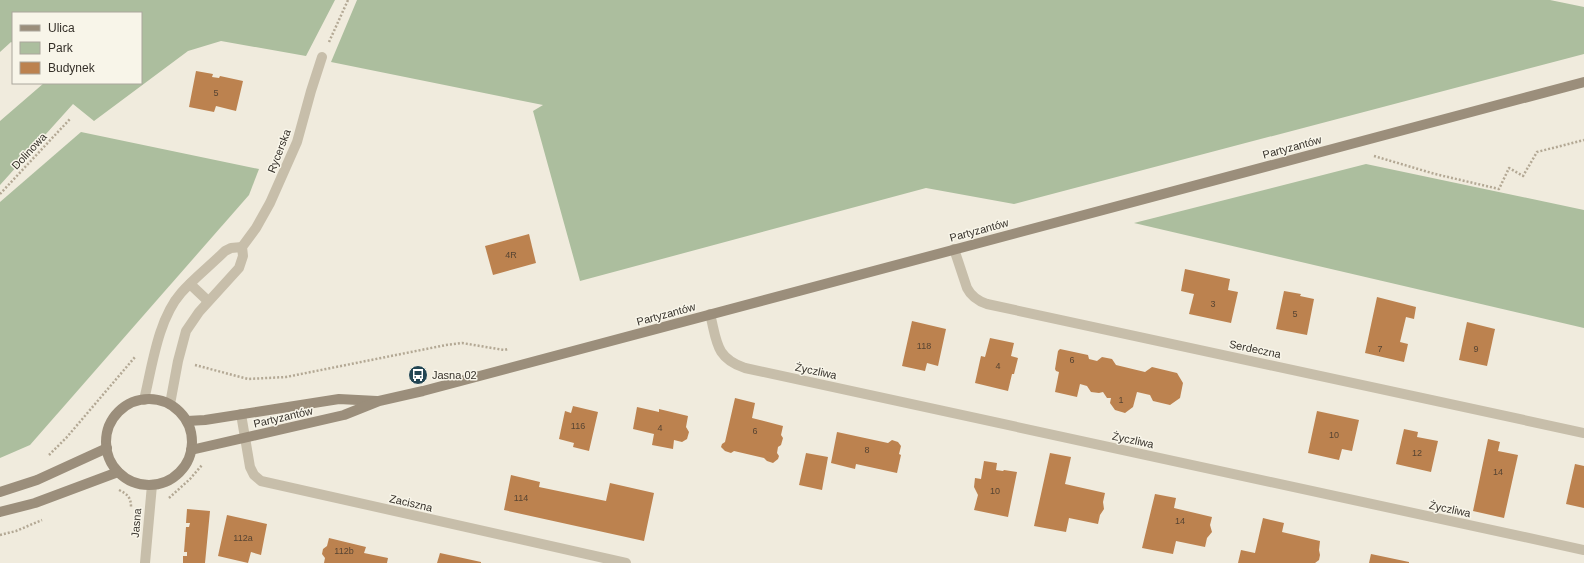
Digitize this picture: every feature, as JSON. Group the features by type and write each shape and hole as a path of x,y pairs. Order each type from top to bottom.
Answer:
{"street":[{"name":"Rycerska","path":"170,404 178,361 186,331 208,301 239,268 242,256 242,247 256,228 282,178 297,142 322,58"},
{"name":"Partyzantów","path":"191,450 245,439 344,415 379,401 424,391 1584,82"},
{"path":"144,400 164,320 170,309 180,294 225,251 231,248 242,247"},
{"name":"Serdeczna","path":"954,249 967,288 978,299 987,304 1584,433"},
{"path":"190,284 208,301"},
{"name":"Życzliwa","path":"710,314 719,350 725,358 734,364 745,368 1584,550"},
{"name":"Partyzantów","path":"187,420 205,420 340,399 379,401"},
{"path":"144,400 160,400 170,404 187,420 192,441 191,450 185,466 177,475 166,482 152,485 134,482 123,476 111,462 107,448 107,437 110,425 117,414 126,406 144,400"},
{"name":"Zaciszna","path":"241,414 252,472 256,478 266,482 626,563"},
{"path":"0,492 44,477 107,448"},
{"path":"0,512 35,503 118,472"},
{"name":"Jasna","path":"145,563 152,485"}],"path":[{"path":"322,58 348,0"},
{"name":"Dolinowa","path":"0,194 70,119"},
{"path":"1373,156 1435,174 1499,189 1509,168 1523,176 1537,152 1584,140"},
{"path":"194,365 248,379 286,377 446,345 467,344 504,350"},
{"path":"44,458 67,437 139,353"},
{"path":"167,501 171,495 187,482 204,464"},
{"path":"117,489 125,493 130,499 131,512"},
{"path":"0,535 21,529 44,518"}],"green space":[{"path":"0,0 335,0 306,56 221,41 188,51 94,121 73,104 0,185 0,121 43,84 142,84 142,12 12,12 12,42 0,52"},
{"path":"357,0 1550,0 1584,7 1584,54 1014,204 926,188 580,281 533,111 543,105 331,62"},
{"path":"81,132 259,169 249,195 30,445 0,458 0,202"},
{"path":"1366,164 1584,210 1584,328 1134,223"}],"building":[{"path":"196,71 213,74 212,77 219,78 220,76 243,81 236,111 216,106 214,112 189,107"},
{"path":"529,234 536,263 493,275 485,246"},
{"path":"1185,269 1230,279 1228,290 1238,292 1231,323 1189,314 1194,294 1181,291"},
{"path":"1284,291 1301,294 1300,296 1314,299 1307,335 1276,329"},
{"path":"1377,297 1416,307 1414,319 1406,317 1400,342 1408,344 1404,362 1365,353"},
{"path":"912,321 946,329 938,366 927,363 925,371 902,366"},
{"path":"1467,322 1495,329 1487,366 1459,360"},
{"path":"990,338 1014,343 1011,356 1018,358 1008,391 975,383 981,356 985,357"},
{"path":"1060,349 1088,355 1089,359 1097,361 1102,357 1112,359 1116,365 1145,372 1152,367 1177,373 1183,383 1180,398 1170,405 1153,401 1150,395 1137,392 1133,407 1125,413 1115,410 1110,403 1111,398 1107,398 1103,392 1091,392 1087,386 1080,384 1077,397 1055,392 1059,372 1055,369 1058,351"},
{"path":"735,398 755,403 752,418 783,426 781,435 783,438 781,445 778,447 777,453 779,456 773,463 764,458 734,451 731,453 725,451 721,447 725,442"},
{"path":"573,406 598,412 589,451 573,447 574,443 559,439 565,411 571,413"},
{"path":"637,407 659,412 659,409 688,416 686,427 689,432 687,439 682,442 674,440 673,449 652,445 654,434 633,429"},
{"path":"1317,411 1359,420 1352,451 1342,449 1339,460 1308,453"},
{"path":"1404,429 1418,432 1417,437 1438,441 1431,472 1396,464"},
{"path":"837,432 888,443 892,440 898,442 901,446 899,454 901,455 897,473 856,464 855,469 831,463"},
{"path":"1488,439 1500,442 1498,451 1518,455 1504,518 1473,511"},
{"path":"806,453 828,457 822,490 799,485"},
{"path":"1050,453 1071,457 1065,484 1105,493 1103,502 1104,509 1100,515 1098,524 1069,518 1066,532 1034,526"},
{"path":"984,461 997,463 996,470 1017,472 1008,517 974,510 978,495 974,487 975,478 981,479"},
{"path":"1575,464 1584,466 1584,508 1566,504"},
{"path":"511,475 540,482 539,487 606,501 610,483 654,493 644,541 504,510"},
{"path":"1155,494 1176,498 1174,508 1212,517 1210,525 1212,532 1207,538 1205,547 1176,541 1173,554 1142,548"},
{"path":"187,509 210,511 205,563 183,563 183,556 187,556 187,552 184,552 186,527 189,527 190,523 186,523"},
{"path":"227,515 267,524 261,555 251,552 248,563 218,556"},
{"path":"1263,518 1284,523 1282,532 1320,541 1319,560 1315,563 1238,563 1241,550 1255,553"},
{"path":"329,538 366,547 364,553 388,558 387,563 324,563 325,558 322,554 323,549 327,546"},
{"path":"440,553 481,562 481,563 437,563"},
{"path":"1371,554 1409,562 1409,563 1369,563"}],"place":[{"name":"Jasna 02","path":"418,375"}]}
